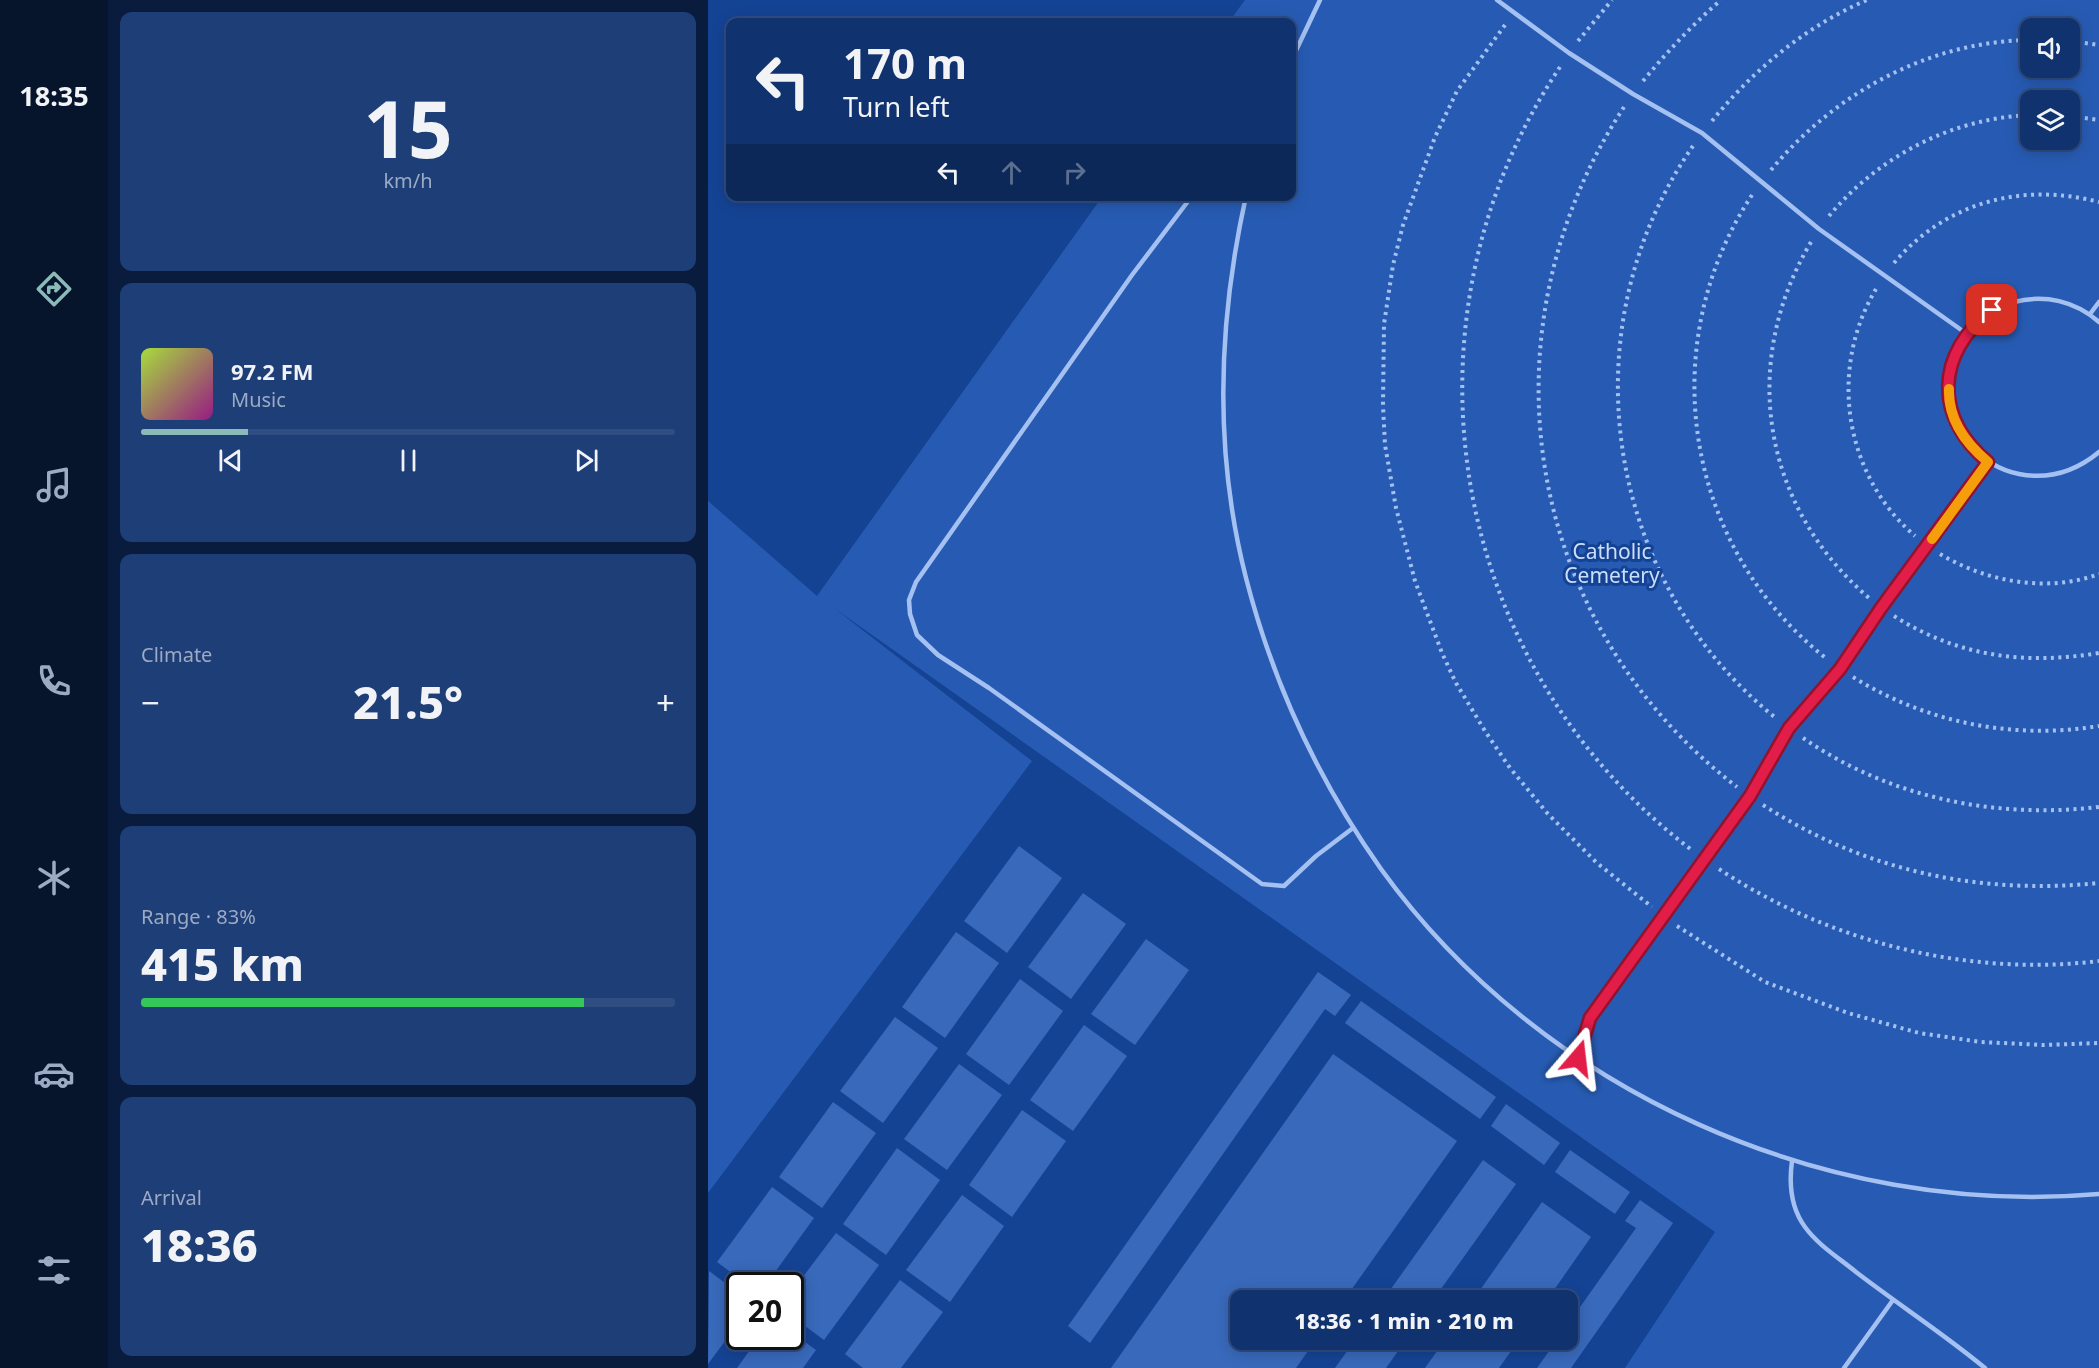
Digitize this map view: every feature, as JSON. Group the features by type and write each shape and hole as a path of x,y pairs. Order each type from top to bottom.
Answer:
{"lane":[{"path":"1296,51 1320,0"},
{"path":"1497,0 1569,53 1633,94 1702,133 1819,229 1967,334"},
{"path":"1188,201 1132,275 916,582 909,600 910,614 917,635 938,655 999,694 1262,884 1284,886 1316,856 1353,828"},
{"path":"1245,201 1235,244 1227,299 1223,355 1225,443 1234,520 1245,574 1278,680 1324,780 1353,828 1418,914 1454,954 1526,1019 1578,1058 1682,1117 1736,1141 1792,1161 1869,1180 1959,1194 2015,1197 2099,1194"},
{"path":"2099,322 2090,314 2059,300 2042,298 2025,299 1992,310 1967,334 1958,347 1952,362 1949,394 1954,418 1965,439 1988,462 2012,473 2037,477 2055,475 2088,462 2099,452"},
{"path":"2090,314 2099,302"},
{"path":"1578,1058 1590,1018 1750,796 1789,728 1840,669 1881,608 1988,462"},
{"path":"1792,1161 1789,1181 1793,1201 1804,1226 1826,1248 1985,1368"},
{"path":"1844,1368 1893,1300"}],"path":[{"path":"1612,0 1569,53 1542,94 1511,156 1484,230 1474,269 1463,347 1461,386 1468,475 1482,543 1494,581 1521,644 1545,688 1590,752 1616,782 1674,836 1733,879 1793,911 1889,946 1990,963 2058,965 2099,961"},
{"path":"1721,0 1669,50 1633,94 1611,127 1579,189 1551,274 1539,352 1539,421 1553,509 1575,575 1595,620 1615,654 1662,718 1689,746 1750,796 1781,817 1848,850 1919,873 1993,885 2049,886 2099,883"},
{"path":"1867,0 1822,24 1788,46 1749,80 1702,133 1677,170 1652,220 1630,283 1623,316 1618,371 1618,416 1628,482 1644,535 1661,576 1677,605 1716,660 1762,707 1814,746 1868,774 1955,803 2047,811 2099,807"},
{"path":"1514,12 1457,91 1435,137 1403,225 1393,265 1384,324 1383,405 1386,445 1403,542 1414,580 1456,683 1510,768 1548,814 1597,863 1664,917 1765,982 1848,1013 1919,1033 1962,1040 2044,1045 2099,1043"},
{"path":"2020,41 1983,44 1940,54 1898,70 1858,91 1822,117 1790,147 1761,182 1741,212 1724,245 1710,280 1701,315 1695,351 1694,388 1698,442 1711,496 1724,530 1742,562 1762,593 1785,621 1811,647 1840,669 1899,702 1964,723 1997,729 2030,731 2064,731 2099,726"},
{"path":"2080,42 2099,45"},
{"path":"2020,115 1976,122 1939,134 1904,151 1872,173 1851,192 1819,229 1797,265 1782,305 1772,346 1768,388 1772,431 1782,472 1798,512 1821,548 1848,580 1881,608 1919,630 1970,650 2002,657 2069,658 2099,653"},
{"path":"2080,117 2099,120"}],"green space":[{"name":"Catholic Cemetery","path":"1245,0 2099,0 2099,1368 1625,1368 1715,1232 834,608 1032,761 708,1193 708,501 817,596 1099,201 1296,201 1296,18 1232,18"}],"building":[{"path":"1019,846 1062,878 1007,953 964,921"},
{"path":"1083,893 1126,924 1071,999 1028,967"},
{"path":"956,932 999,963 945,1038 902,1007"},
{"path":"1146,939 1189,970 1135,1045 1091,1014"},
{"path":"1318,972 1351,995 1335,1016 1325,1009 1090,1343 1068,1326"},
{"path":"1020,979 1063,1011 1009,1085 966,1054"},
{"path":"1361,1001 1496,1097 1480,1119 1345,1023"},
{"path":"895,1017 938,1048 883,1123 840,1091"},
{"path":"1084,1025 1127,1056 1073,1131 1030,1100"},
{"path":"1333,1054 1457,1141 1351,1290 1230,1290 1230,1350 1309,1350 1296,1368 1111,1368"},
{"path":"959,1064 1002,1095 947,1170 904,1139"},
{"path":"833,1102 876,1133 822,1208 779,1177"},
{"path":"1506,1104 1560,1143 1544,1165 1491,1126"},
{"path":"1022,1110 1066,1141 1012,1217 969,1185"},
{"path":"897,1148 940,1180 886,1255 843,1224"},
{"path":"1570,1150 1630,1192 1615,1214 1555,1172"},
{"path":"1483,1160 1516,1184 1440,1290 1390,1290"},
{"path":"772,1187 814,1218 775,1272 730,1272 717,1262"},
{"path":"962,1195 1004,1226 950,1302 906,1270"},
{"path":"1640,1200 1673,1223 1571,1368 1537,1368 1550,1350 1578,1350 1578,1310 1636,1228 1625,1221"},
{"path":"1542,1202 1591,1237 1554,1290 1480,1290"},
{"path":"836,1233 879,1265 824,1340 804,1325 804,1275"},
{"path":"709,1271 726,1284 726,1340 708,1364"},
{"path":"900,1280 943,1312 901,1368 863,1368 845,1354"},
{"path":"804,1341 816,1350 803,1368 737,1368 750,1350 804,1350"},
{"path":"1348,1350 1399,1350 1386,1368 1335,1368"},
{"path":"1438,1350 1512,1350 1499,1368 1425,1368"}],"slow traffic":[{"path":"1932,539 1988,462 1975,451 1957,425 1951,410 1949,389"}],"route":[{"path":"1578,1058 1590,1018 1750,796 1789,728 1840,669 1881,608 1988,462 1975,451 1957,425 1951,410 1949,378 1958,347 1978,321 1992,310"}]}
